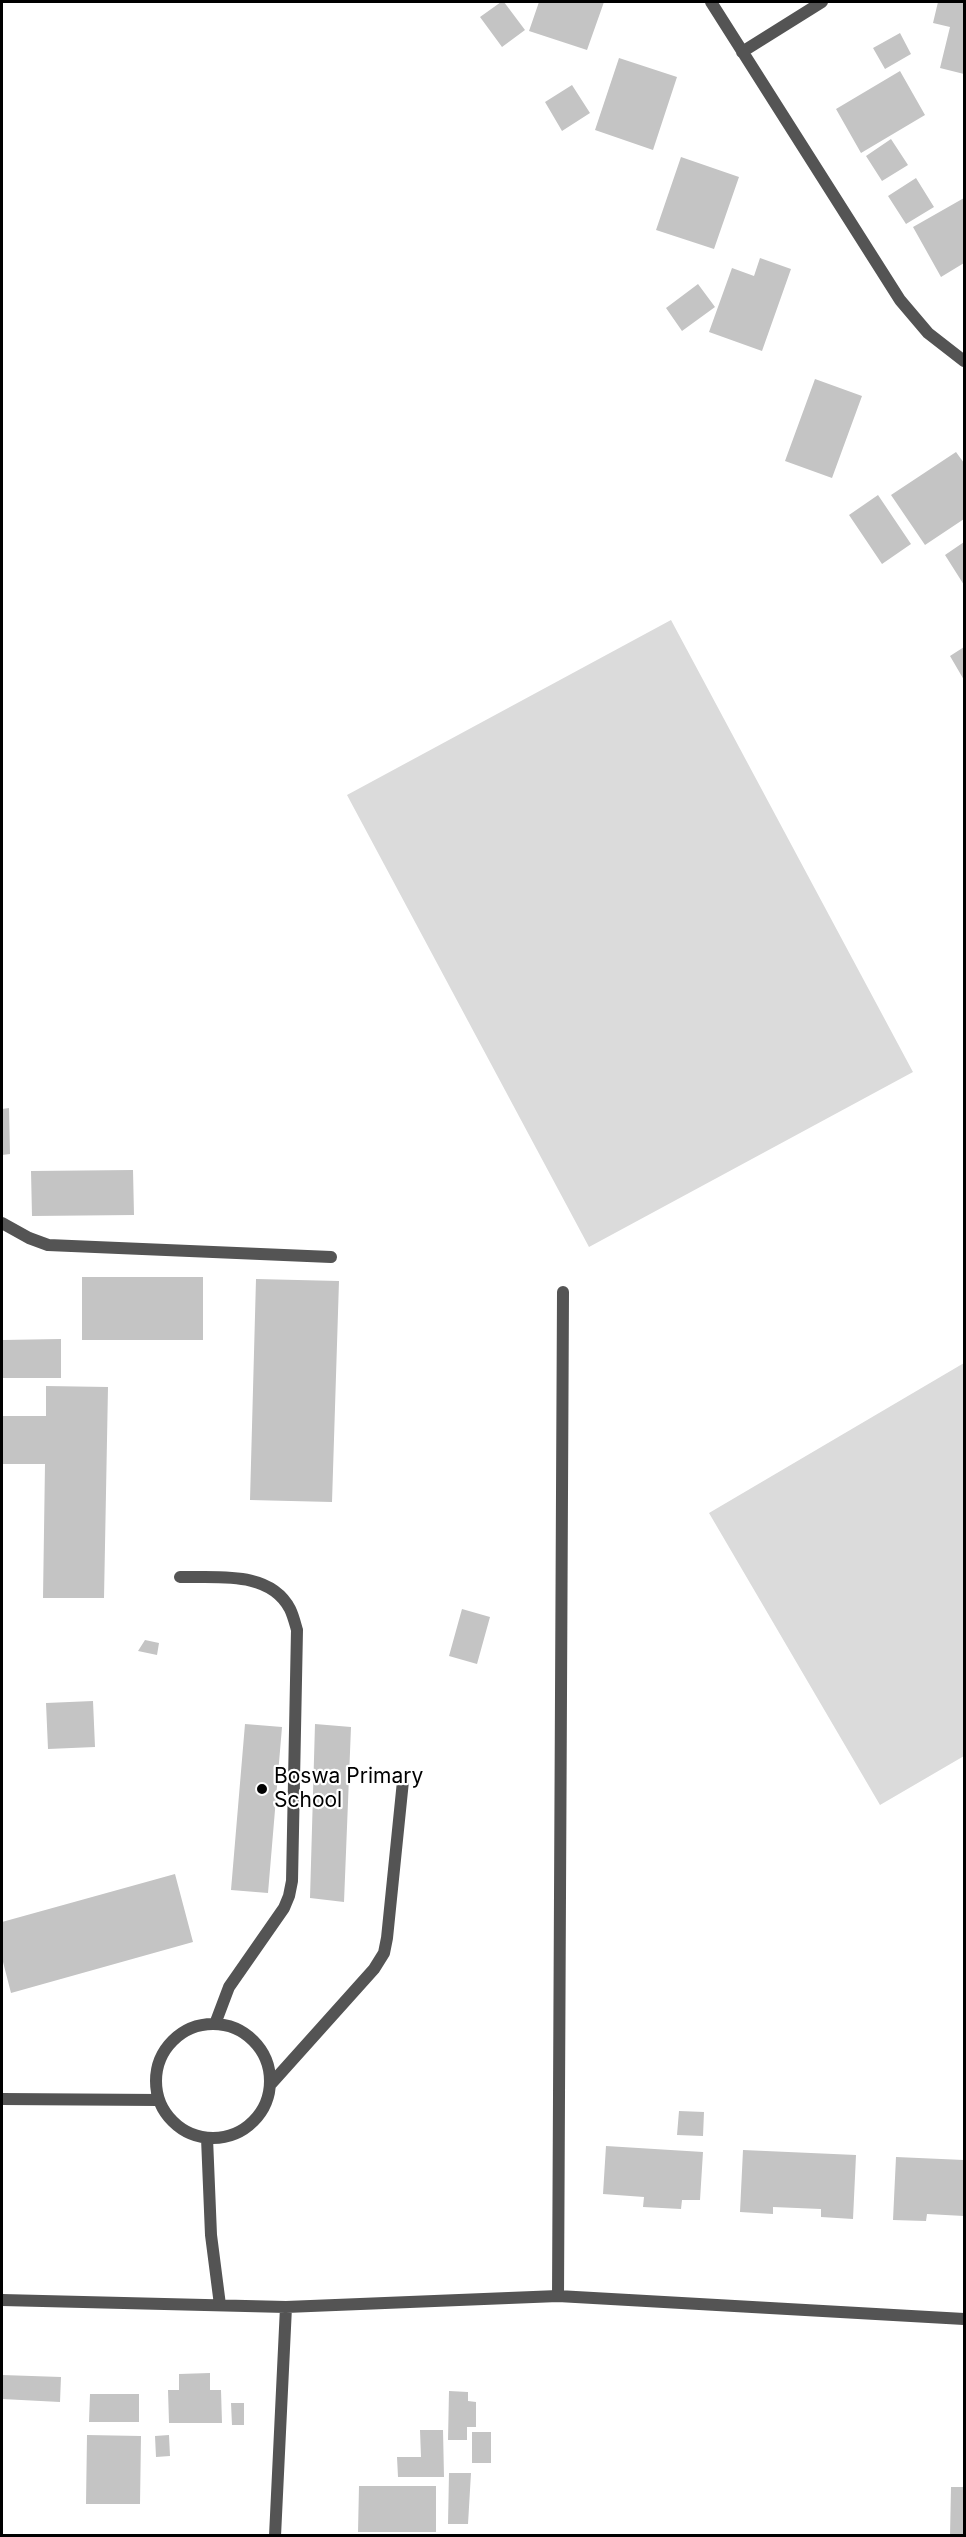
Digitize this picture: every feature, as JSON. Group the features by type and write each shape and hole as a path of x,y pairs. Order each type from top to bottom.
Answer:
{"street":[{"path":"711,2 900,300 928,333 964,361"},
{"path":"742,52 822,2"},
{"path":"2,1223 29,1238 48,1245 331,1257"},
{"path":"558,2296 563,1292"},
{"path":"180,1576 256,1580 272,1588 289,1607 297,1630 292,1881 289,1896 284,1908 229,1987 215,2024"},
{"path":"270,2085 374,1969 384,1953 403,1781"},
{"path":"215,2024 234,2027 249,2036 262,2050 269,2066 270,2085 266,2103 257,2119 242,2130 225,2137 207,2138 191,2134 177,2126 166,2114 159,2100 156,2082 159,2064 167,2047 181,2034 197,2026 215,2024"},
{"path":"2,2099 159,2100"},
{"path":"207,2138 212,2235 220,2305"},
{"path":"2,2300 286,2307 558,2296 964,2319"},
{"path":"275,2535 286,2307"}],"shaded area":[{"path":"671,620 913,1072 589,1247 347,795"},
{"path":"964,1363 964,1756 880,1805 709,1513"}],"building":[{"path":"504,2 525,30 502,47 480,17"},
{"path":"539,2 604,2 587,50 529,31"},
{"path":"938,2 964,2 964,74 940,68 950,27 933,23"},
{"path":"900,33 911,54 885,69 873,48"},
{"path":"619,58 677,77 653,150 595,130"},
{"path":"900,71 925,115 861,153 836,109"},
{"path":"572,85 590,113 562,131 545,102"},
{"path":"891,139 908,165 882,181 866,156"},
{"path":"681,157 739,177 714,249 656,230"},
{"path":"916,178 934,207 906,224 888,196"},
{"path":"964,198 964,263 941,277 913,227"},
{"path":"760,258 791,269 762,351 709,332 732,268 754,276"},
{"path":"698,284 715,307 682,331 666,308"},
{"path":"815,379 862,396 832,478 785,461"},
{"path":"956,452 964,463 964,519 925,545 891,495"},
{"path":"878,495 911,544 882,564 849,515"},
{"path":"964,542 964,585 945,555"},
{"path":"964,647 964,680 950,656"},
{"path":"9,1108 10,1154 2,1155 2,1109"},
{"path":"133,1170 134,1215 32,1216 31,1171"},
{"path":"82,1277 203,1277 203,1340 82,1340"},
{"path":"256,1279 339,1281 332,1502 250,1500"},
{"path":"61,1339 61,1378 3,1378 3,1340"},
{"path":"46,1386 108,1387 104,1598 43,1598 45,1464 2,1464 2,1416 46,1416"},
{"path":"462,1609 490,1617 477,1664 449,1656"},
{"path":"145,1640 159,1643 157,1655 138,1651"},
{"path":"93,1701 95,1747 48,1749 46,1703"},
{"path":"245,1724 282,1727 268,1893 231,1890"},
{"path":"315,1724 351,1727 344,1902 310,1898"},
{"path":"175,1874 193,1942 11,1993 2,1958 2,1922"},
{"path":"679,2111 704,2112 703,2136 677,2135"},
{"path":"606,2146 703,2152 700,2200 682,2200 681,2209 643,2207 644,2197 603,2194"},
{"path":"743,2150 856,2155 853,2219 821,2217 821,2209 773,2207 773,2214 740,2212"},
{"path":"896,2157 964,2160 964,2216 927,2214 926,2221 893,2220"},
{"path":"210,2373 210,2390 221,2390 222,2423 169,2423 168,2390 179,2390 179,2374"},
{"path":"2,2375 61,2377 60,2402 2,2399"},
{"path":"449,2391 468,2392 468,2401 476,2402 476,2427 467,2427 467,2440 448,2440"},
{"path":"90,2394 139,2394 139,2422 89,2422"},
{"path":"231,2403 244,2403 244,2425 232,2425"},
{"path":"420,2430 443,2430 444,2477 398,2477 397,2457 421,2457"},
{"path":"472,2432 491,2432 491,2463 472,2463"},
{"path":"87,2435 141,2436 140,2504 86,2504"},
{"path":"169,2435 170,2456 156,2457 155,2436"},
{"path":"449,2473 471,2473 468,2524 448,2524"},
{"path":"359,2486 436,2486 436,2532 358,2532"},
{"path":"951,2487 964,2487 964,2536 950,2536"}],"place":[{"name":"Boswa Primary School","path":"262,1789"}]}
